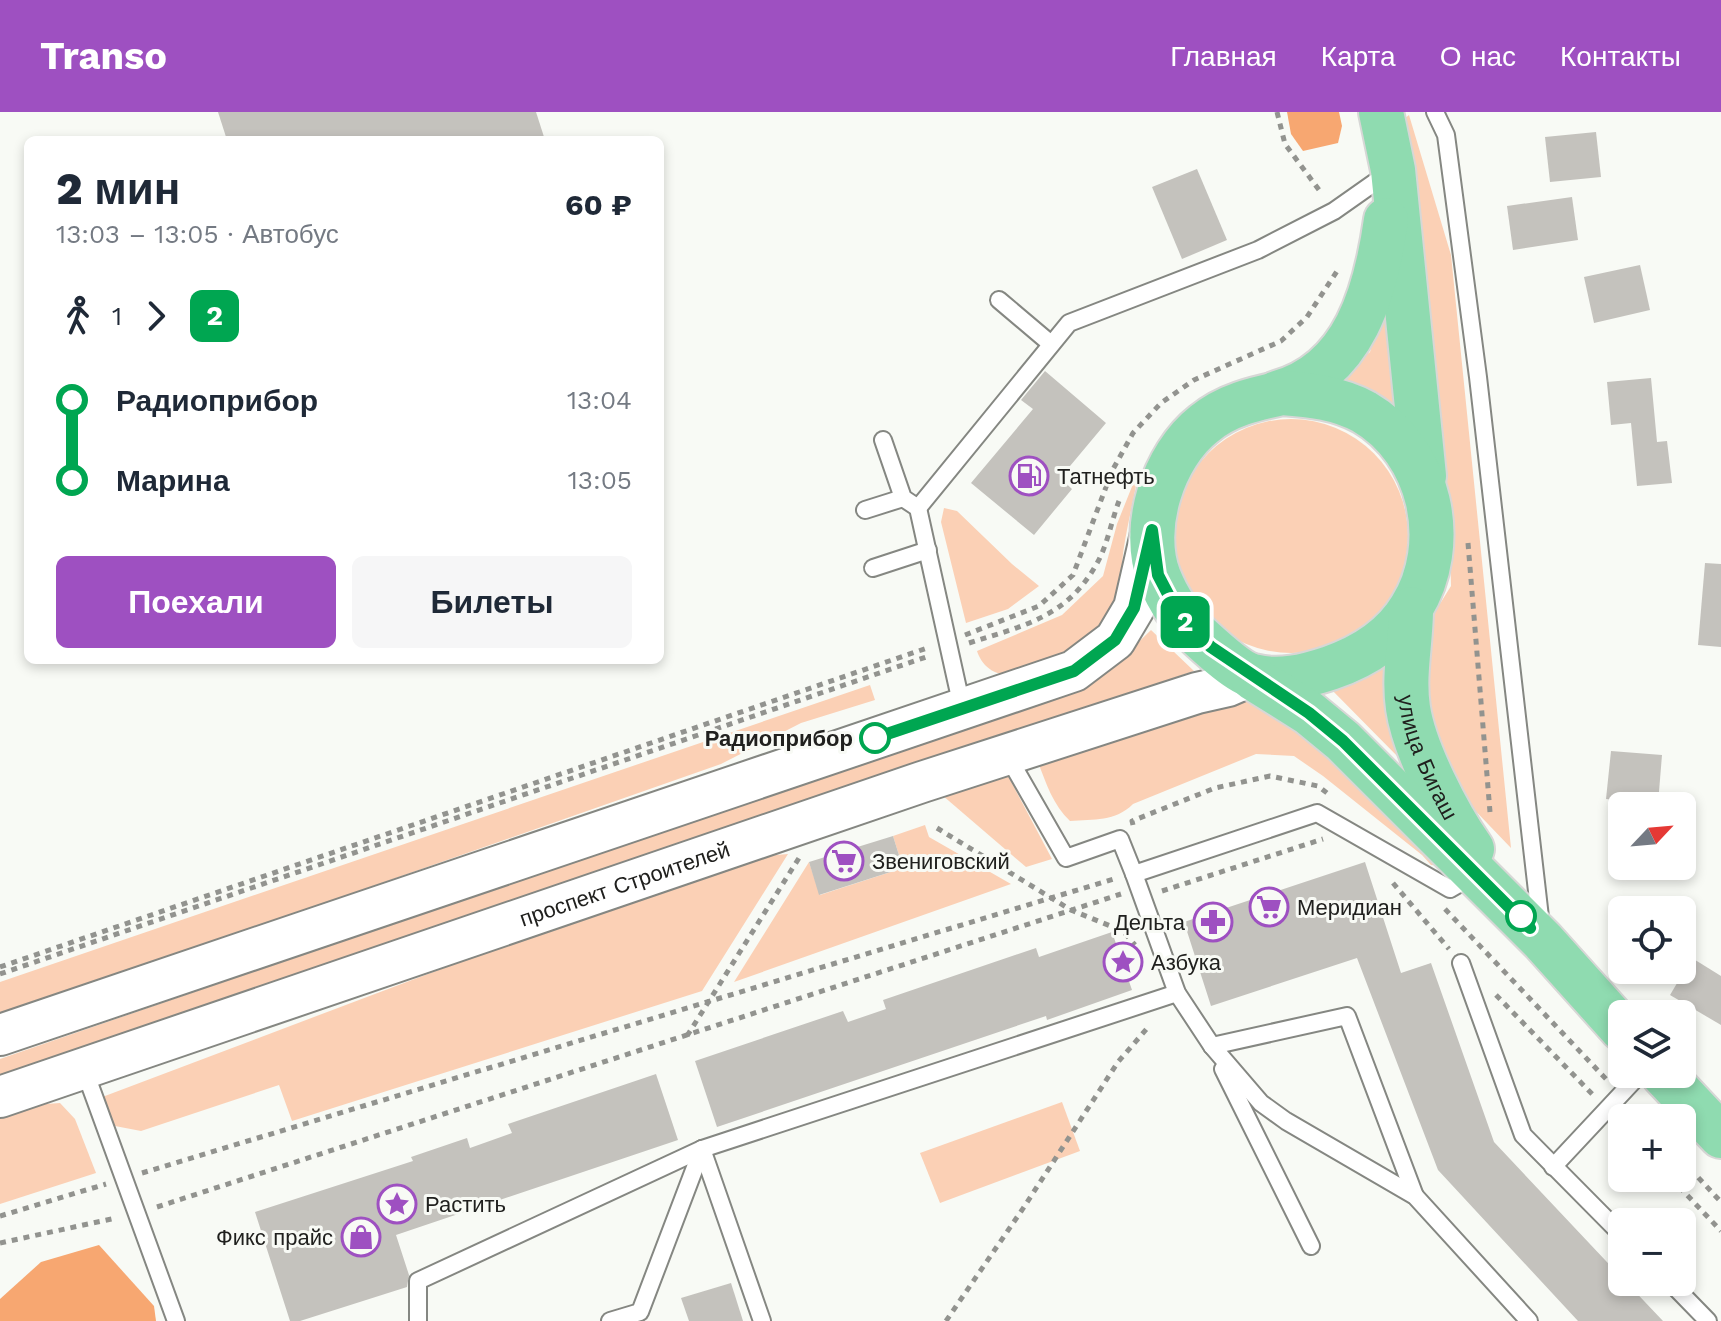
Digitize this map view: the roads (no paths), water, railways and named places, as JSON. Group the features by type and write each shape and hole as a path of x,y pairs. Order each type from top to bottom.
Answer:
{"main road":[{"path":"1381,112 1393,170 1425,486 1433,529 1428,572 1411,609 1385,640 1354,660 1299,678 1251,676 1211,647 1181,619 1158,575 1152,530 1159,489 1177,452 1204,424 1241,402 1295,388 1327,368 1353,338 1369,295 1384,236 1393,170"},
{"path":"1241,402 1282,393 1323,396 1365,413 1401,444 1425,486"},
{"name":"улица Бигаш","path":"1411,609 1408,710 1423,754 1440,794 1468,842 1536,935"},
{"name":"улица Бигаш","path":"1251,676 1309,713 1343,741 1536,935 1608,1014"},
{"path":"1676,1088 1721,1136"}],"street":[{"path":"0,1035 1074,671 1115,640 1134,608 1152,530"},
{"name":"проспект Строителей","path":"0,1097 1006,754 1228,686 1251,676"}],"lane":[{"path":"1435,112 1446,135 1456,210 1536,935"},
{"path":"918,508 1069,323 1258,250 1334,211 1393,170"},
{"path":"999,300 1051,344"},
{"path":"883,440 903,498 918,508 963,709"},
{"path":"865,510 903,498"},
{"path":"873,568 928,550"},
{"path":"1006,754 1066,858 1120,839 1177,993 1212,1046 1311,1246"},
{"path":"1134,874 1317,813 1450,889 1476,875"},
{"path":"1461,963 1523,1135 1608,1221"},
{"path":"418,1321 418,1281 702,1149 1177,993"},
{"path":"1212,1046 1347,1016 1415,1196"},
{"path":"1212,1046 1261,1103 1286,1121 1415,1196 1529,1321"},
{"path":"84,1069 176,1321"},
{"path":"1553,1167 1627,1088"},
{"path":"610,1321 642,1316 702,1149"},
{"path":"702,1149 762,1321"},
{"path":"1684,1296 1708,1321"}],"place":[{"name":"Татнефть","path":"1029,476"},
{"name":"Радиоприбор","path":"875,738"},
{"name":"Звениговский","path":"844,861"},
{"name":"Меридиан","path":"1269,907"},
{"name":"Дельта","path":"1213,922"},
{"name":"Азбука","path":"1123,962"},
{"name":"Растить","path":"397,1204"},
{"name":"Фикс прайс","path":"361,1237"}]}
